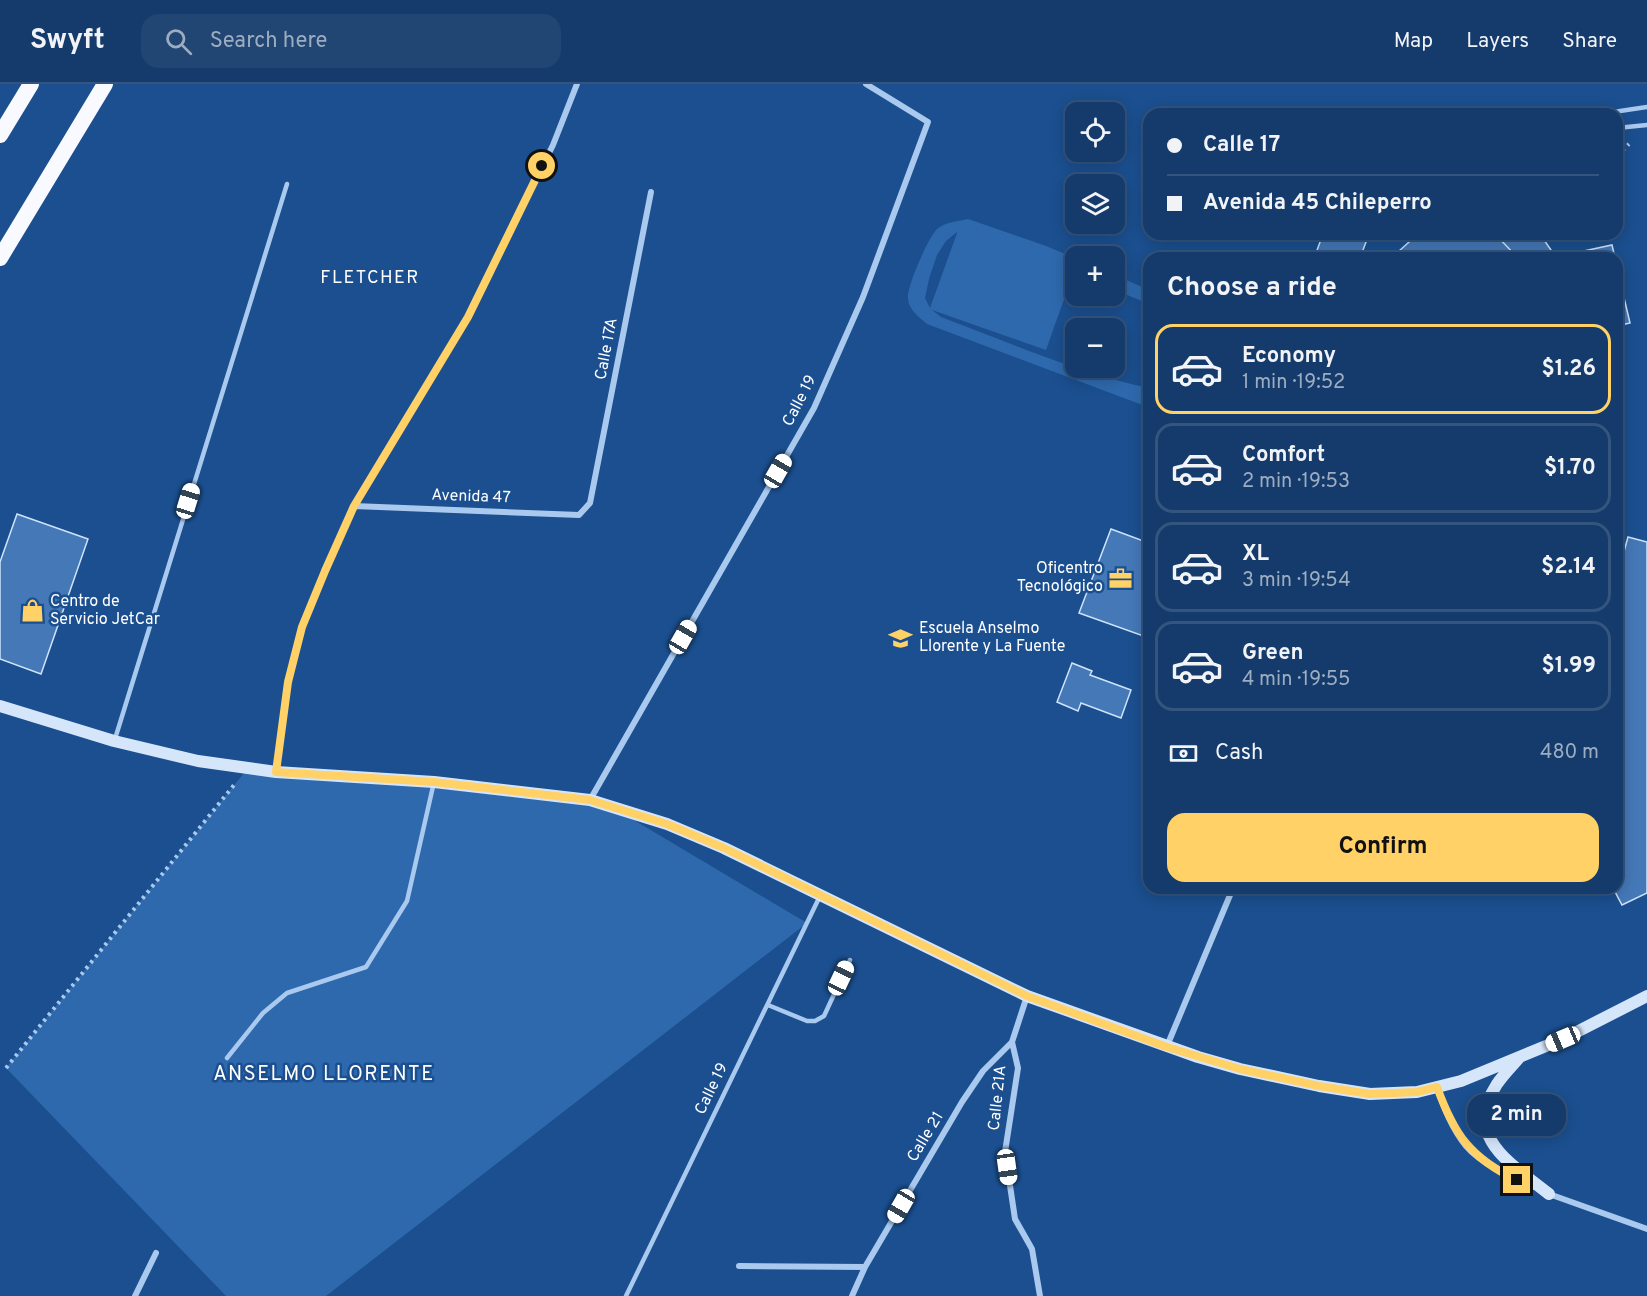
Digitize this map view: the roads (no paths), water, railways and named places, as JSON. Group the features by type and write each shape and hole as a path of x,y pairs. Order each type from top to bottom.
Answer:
{"highway":[{"path":"0,135 31,84"},
{"path":"0,258 105,84"}],"main road":[{"path":"0,706 114,741 198,761 276,772 434,782 590,800 667,824 724,848 1027,996 1167,1047 1240,1069 1319,1086 1370,1094 1417,1092 1461,1081 1563,1039 1647,996"},
{"path":"1520,1057 1497,1085 1487,1107 1484,1125 1489,1140 1497,1149 1549,1194"}],"street":[{"path":"276,772 288,682 302,627 354,506 468,317 553,145 577,84"},
{"name":"Calle 19","path":"590,800 814,408 863,297 928,122 866,84"},
{"name":"Calle 17A","path":"586,509 590,503 651,192"},
{"name":"Avenida 47","path":"354,506 579,515 586,509"},
{"path":"1167,1047 1231,894"},
{"name":"Calle 21","path":"852,1296 866,1267 962,1102 983,1071 1012,1042 1027,996"},
{"name":"Calle 21A","path":"1012,1042 1018,1068 1005,1152 1015,1219 1032,1249 1040,1296"},
{"path":"1437,1087 1448,1116 1467,1147 1501,1172 1549,1194 1647,1229"},
{"path":"135,1296 156,1253"},
{"path":"739,1266 866,1267"}],"lane":[{"path":"1623,111 1647,107"},
{"path":"1623,128 1647,125"},
{"path":"114,741 287,184"},
{"path":"227,1058 263,1013 287,993 366,968 407,901 434,782"},
{"name":"Calle 19","path":"626,1296 821,894"},
{"path":"768,1005 807,1021 815,1021 824,1016 850,960"}],"place":[{"name":"Oficentro Tecnológico","path":"1121,578"},
{"name":"Centro de Servicio JetCar","path":"32,611"},
{"name":"Escuela Anselmo Llorente y La Fuente","path":"901,638"}],"district":[{"name":"FLETCHER","path":"370,278"},
{"name":"ANSELMO LLORENTE","path":"324,1075"}]}
